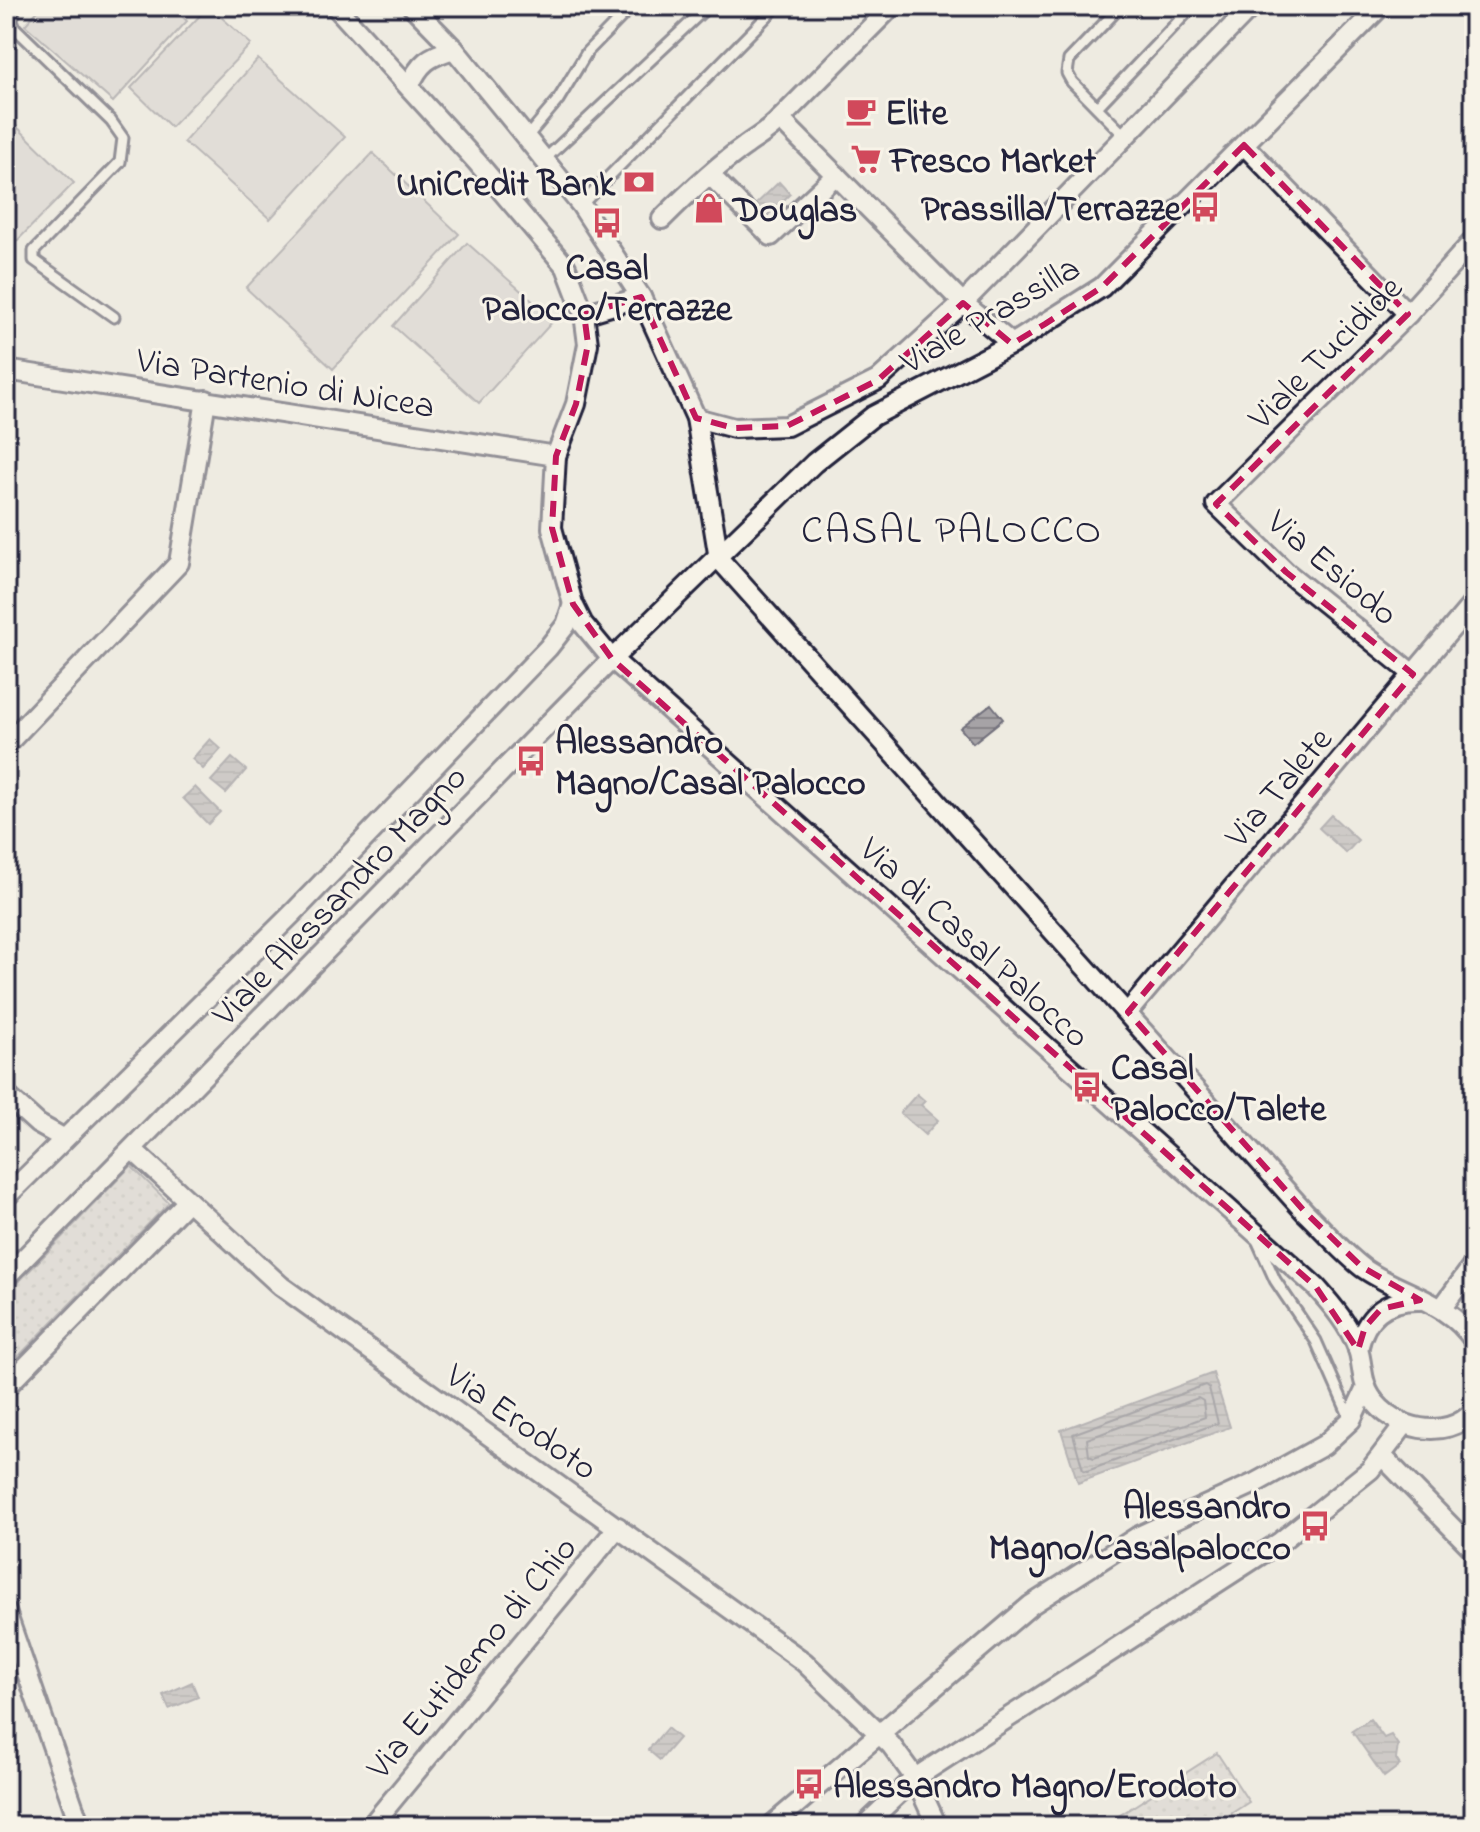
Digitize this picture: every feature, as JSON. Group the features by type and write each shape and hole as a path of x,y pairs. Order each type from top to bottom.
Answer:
{"street":[{"name":"Via di Casal Palocco","path":"335,6 566,267 584,314 588,344 576,404 556,456 552,528 573,604 583,624 612,659 1326,1298 1358,1350 1366,1388"},
{"path":"412,6 454,49 581,205 641,297 696,418 719,559"},
{"path":"662,219 747,143 760,139 892,6"},
{"name":"Viale Prassilla","path":"719,559 814,463 873,416 1012,344 1102,287 1381,6"},
{"name":"Viale Prassilla","path":"696,418 734,428 787,426 878,380 963,303 1245,9"},
{"path":"409,87 416,69 429,56 454,49"},
{"path":"780,119 963,303 1012,344"},
{"path":"1244,145 1408,314"},
{"path":"710,175 771,236 836,175"},
{"name":"Viale Tucidide","path":"1216,504 1408,314 1474,240"},
{"path":"584,314 641,297"},
{"name":"Via Partenio di Nicea","path":"6,370 556,456"},
{"path":"6,745 179,563 206,400"},
{"name":"Via Esiodo","path":"1216,504 1286,572 1413,674"},
{"name":"Via di Casal Palocco","path":"719,559 1305,1212 1362,1267 1420,1300 1442,1308"},
{"name":"Viale Alessandro Magno","path":"7,1275 612,659 719,559"},
{"name":"Via Talete","path":"1128,1012 1474,602"},
{"name":"Viale Alessandro Magno","path":"6,1197 294,912 548,648 566,625 573,604"},
{"path":"6,1095 38,1124 63,1138"},
{"name":"Via Erodoto","path":"133,1150 281,1286 792,1652 881,1734 915,1778"},
{"path":"6,1387 188,1201"},
{"path":"1474,1264 1442,1308 1474,1341"},
{"path":"1358,1350 1365,1327 1381,1309 1398,1301 1420,1300"},
{"path":"771,1826 1018,1616 1082,1569 1137,1537 1255,1483 1324,1445 1351,1420 1366,1388 1382,1410 1405,1424 1450,1427 1474,1411"},
{"path":"864,1826 915,1778 995,1724 1241,1570 1303,1525 1383,1457 1405,1424"},
{"path":"1383,1457 1474,1550"},
{"name":"Via Eutidemo di Chio","path":"371,1826 618,1527"},
{"path":"6,1612 80,1826"},
{"path":"915,1778 937,1826"}],"lane":[{"path":"15,6 12,20 15,28 111,121 123,138 120,162 34,251 34,260 114,317"},
{"path":"526,138 558,100 587,52 632,6"},
{"path":"544,160 708,6"},
{"path":"581,205 777,6"},
{"path":"1121,6 1069,60 1067,73 1072,82 1125,136"},
{"path":"1097,107 1193,6"},
{"path":"1252,1230 1275,1280 1316,1341 1351,1420"}],"highlighted area":[{"path":"1244,145 1408,314 1216,504 1286,572 1413,674 1128,1012 1305,1212 1362,1267 1420,1300 1381,1309 1365,1327 1358,1350 1316,1287 612,659 573,604 552,528 556,456 576,404 588,344 584,314 641,297 696,418 734,428 787,426 878,380 963,303 1012,344 1045,324 1102,287"}],"shaded area":[{"path":"42,6 171,6 187,21 113,102 25,25"},
{"path":"209,6 251,44 171,127 131,88"},
{"path":"258,59 345,137 270,219 184,142"},
{"path":"6,116 74,183 6,252"},
{"path":"373,153 459,234 333,369 246,288"},
{"path":"467,243 554,320 479,403 393,326"},
{"path":"131,1166 169,1203 6,1369 6,1295"},
{"path":"1217,1753 1249,1802 1212,1826 1123,1826 1117,1817"}],"water":[{"path":"779,182 790,194 764,219 752,208"},
{"path":"991,704 1003,719 973,743 960,728"},
{"path":"210,739 221,749 203,769 192,759"},
{"path":"232,758 246,770 226,793 211,781"},
{"path":"195,787 220,812 208,824 183,798"},
{"path":"1331,815 1358,840 1346,853 1319,828"},
{"path":"917,1094 925,1101 921,1105 938,1120 925,1135 900,1113"},
{"path":"1213,1373 1230,1427 1078,1483 1061,1430"},
{"path":"192,1682 198,1697 169,1709 163,1695"},
{"path":"1370,1719 1384,1738 1391,1735 1398,1745 1396,1759 1400,1765 1384,1777 1352,1731"},
{"path":"667,1728 679,1738 660,1760 648,1750"}],"place":[{"name":"Elite","path":"861,111"},
{"name":"Fresco Market","path":"866,159"},
{"name":"UniCredit Bank","path":"639,182"},
{"name":"Prassilla/Terrazze","path":"1205,207"},
{"name":"Douglas","path":"709,208"},
{"name":"Casal Palocco/Terrazze","path":"607,223"},
{"name":"Alessandro Magno/Casal Palocco","path":"531,761"},
{"name":"Casal Palocco/Talete","path":"1087,1087"},
{"name":"Alessandro Magno/Casalpalocco","path":"1315,1526"},
{"name":"Alessandro Magno/Erodoto","path":"809,1784"}],"district":[{"name":"CASAL PALOCCO","path":"952,528"}]}
